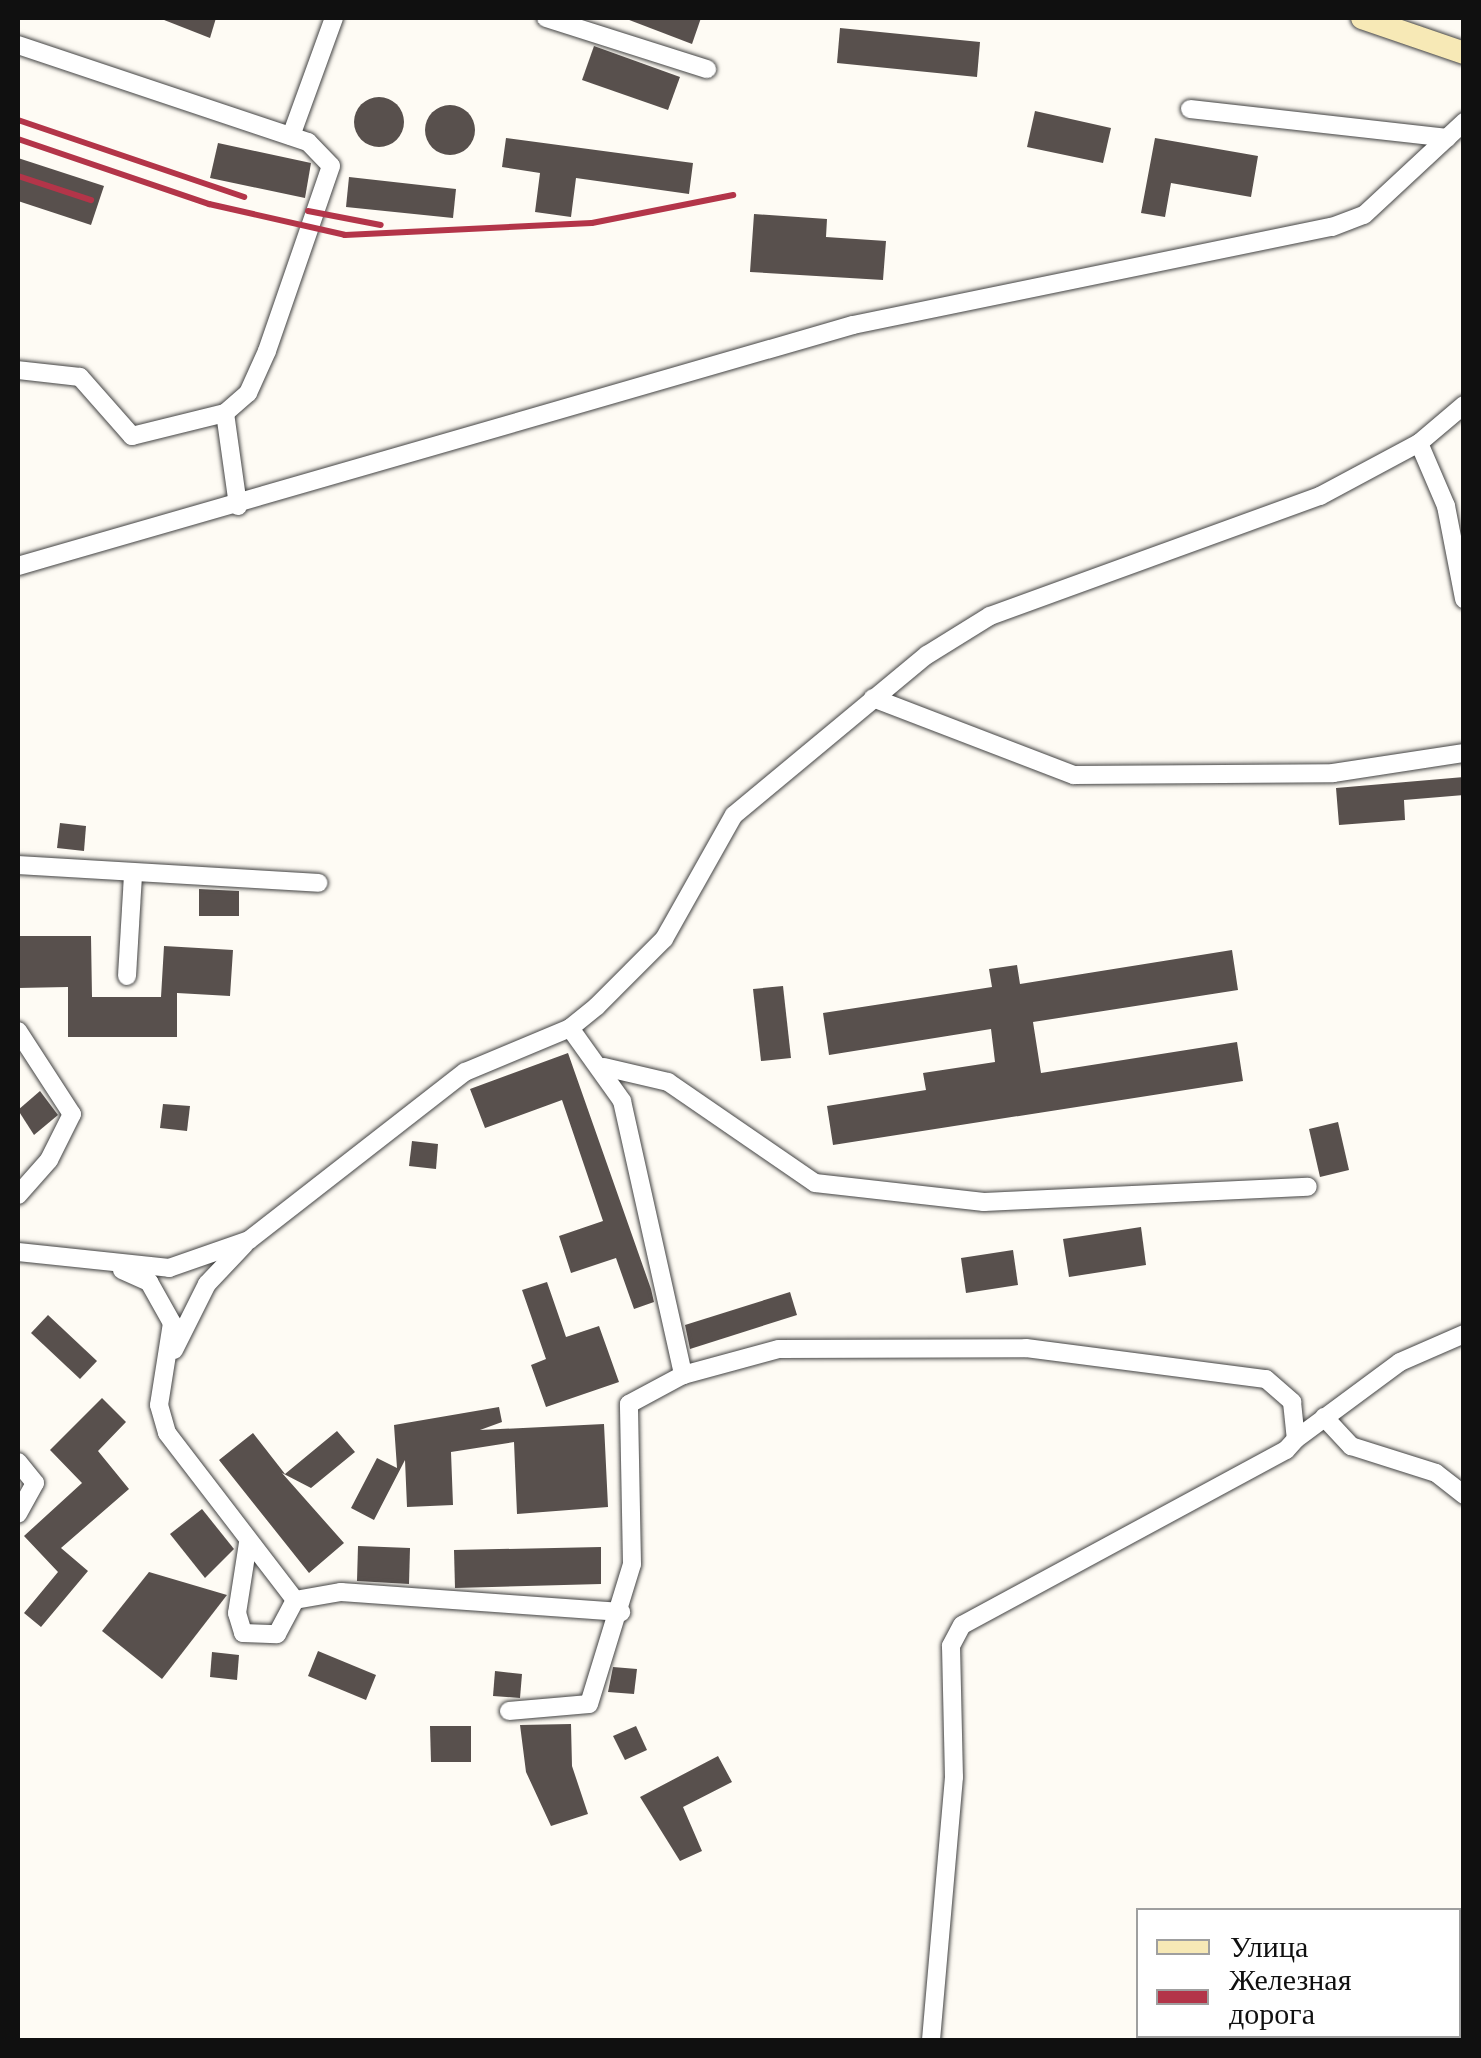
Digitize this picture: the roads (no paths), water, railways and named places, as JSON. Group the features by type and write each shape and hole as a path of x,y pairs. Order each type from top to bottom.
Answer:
{"main road":[{"path":"1362,18 1464,52"}],"street":[{"path":"291,136 334,18"},
{"path":"546,18 707,69"},
{"path":"18,45 291,136 331,166 267,351 248,393 224,413 132,436 80,377 18,370"},
{"path":"1190,110 1447,138"},
{"path":"18,566 238,506 853,325 1332,227 1364,214 1464,122"},
{"path":"294,1600 166,1433 159,1406 172,1355 207,1284 249,1240 331,1167 464,1072 570,1028 664,939 734,815 873,698 990,616 1320,496 1420,443 1464,405"},
{"path":"224,413 238,506"},
{"path":"1420,443 1457,535 1464,599"},
{"path":"873,698 1074,776 1333,773 1464,753"},
{"path":"18,865 134,875 318,883"},
{"path":"126,976 134,875"},
{"path":"570,1028 604,1067 622,1101 683,1375"},
{"path":"18,1031 72,1114 49,1160 18,1195"},
{"path":"604,1067 668,1082 815,1183 984,1202 1308,1187"},
{"path":"18,1252 113,1266 169,1268 249,1240"},
{"path":"113,1266 150,1282 165,1304 172,1355"},
{"path":"931,2040 954,1777 951,1646 962,1625 1228,1478 1268,1465 1324,1417 1400,1362 1464,1334"},
{"path":"509,1711 589,1704 632,1564 629,1404 683,1375 779,1350 1097,1352 1266,1380 1292,1402 1296,1439"},
{"path":"1324,1417 1352,1446 1436,1473 1464,1495"},
{"path":"18,1462 35,1482 18,1514"},
{"path":"248,1544 236,1614 242,1633 277,1634 294,1600"},
{"path":"294,1600 341,1592 620,1612"}],"railway":[{"path":"18,120 244,197"},
{"path":"18,139 209,204 345,235 592,223 733,195"},
{"path":"18,176 91,200"},
{"path":"308,211 381,225"}]}
